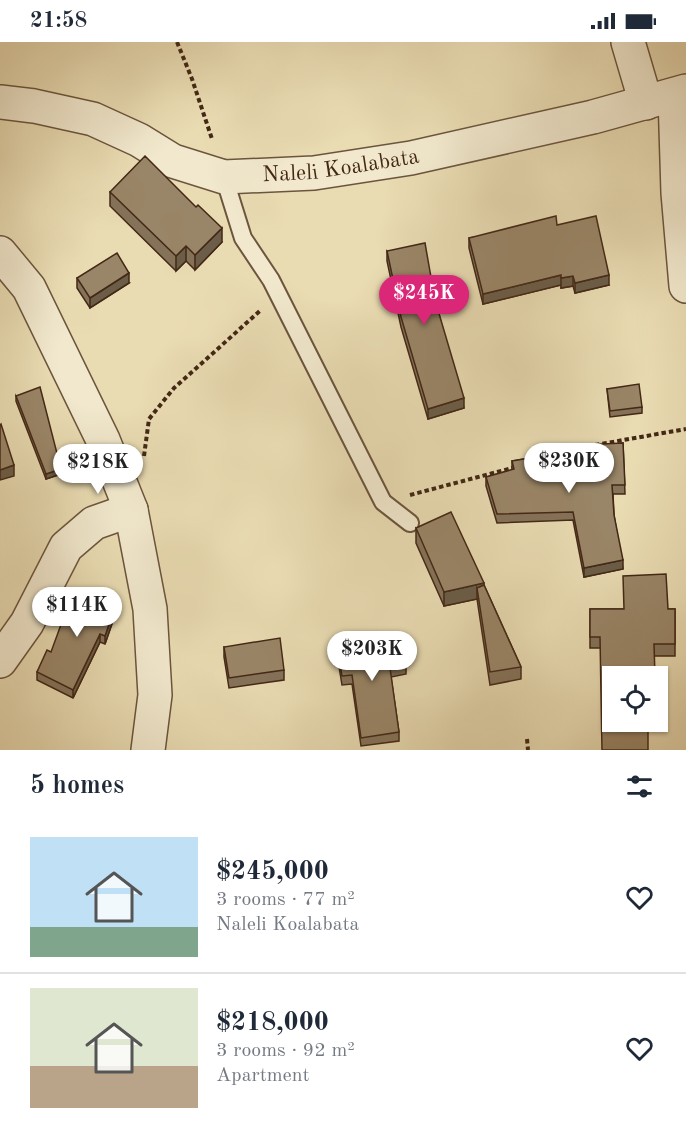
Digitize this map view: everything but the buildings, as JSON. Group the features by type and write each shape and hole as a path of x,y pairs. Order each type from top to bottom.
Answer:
{"street":[{"path":"628,42 669,96 686,286"},
{"name":"Naleli Koalabata","path":"0,102 34,106 93,119 139,140 173,161 224,177 314,173 411,158 669,96"},
{"path":"0,253 29,288 103,440 131,510 150,609 154,695 148,750"},
{"path":"0,661 27,623 66,547 94,523 131,510"}],"lane":[{"path":"224,177 243,238 271,280 383,502 410,523"}],"path":[{"path":"177,42 224,177"},
{"path":"118,477 145,455 149,419 174,388 278,295"},
{"path":"584,448 606,442 686,429"},
{"path":"383,502 517,466"},
{"path":"527,740 528,750"}]}
